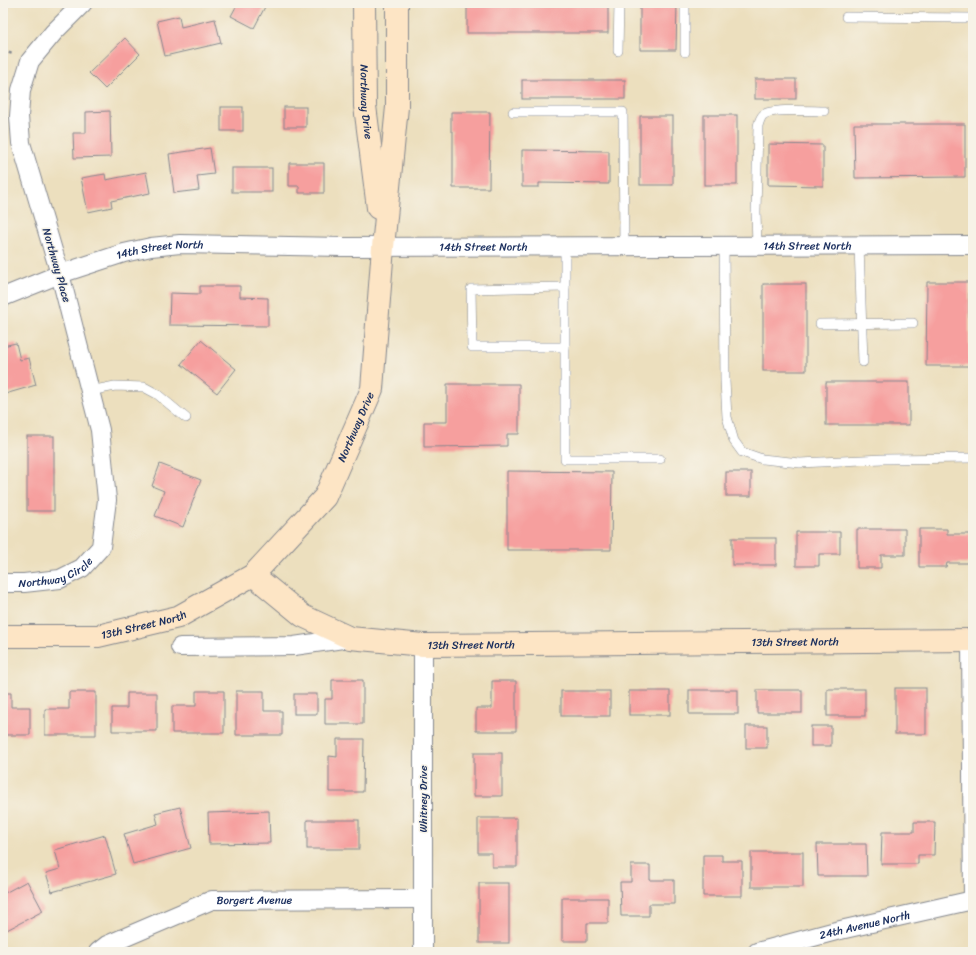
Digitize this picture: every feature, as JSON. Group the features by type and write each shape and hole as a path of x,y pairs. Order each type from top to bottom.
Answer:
{"street":[{"name":"Northway Place","path":"83,3 54,32 30,61 21,90 19,116 21,143 60,274 100,430 106,500 101,547"},
{"name":"Northway Drive","path":"364,3 365,106 383,247"},
{"name":"Northway Drive","path":"252,575 325,497 372,389 396,107 396,3"},
{"name":"14th Street North","path":"3,297 60,274 124,252 180,244 383,247 973,245"},
{"name":"Northway Circle","path":"3,583 24,583 60,579 82,568 101,547"},
{"name":"13th Street North","path":"3,636 98,636 178,617 252,575 302,616 350,638 423,645 972,640"},
{"path":"180,647 294,646 350,638"},
{"path":"972,640 973,900"},
{"name":"Whitney Drive","path":"423,645 423,952"},
{"name":"Borgert Avenue","path":"98,952 107,945 212,900 423,899"},
{"name":"24th Avenue North","path":"757,952 836,931 973,900"}],"lane":[{"path":"618,51 619,3"},
{"path":"685,3 685,52"},
{"path":"846,17 973,18"},
{"path":"756,246 758,126 760,119 764,114 769,112 824,111"},
{"path":"513,112 622,112 624,246"},
{"path":"859,245 863,362"},
{"path":"565,246 565,458 660,458"},
{"path":"724,246 725,381 727,417 734,441 742,452 762,459 800,463 883,459 973,458"},
{"path":"565,287 471,289 472,347 565,347"},
{"path":"820,324 913,322"},
{"path":"90,391 115,386 144,387 157,394 186,418"}],"building":[{"path":"238,3 267,3 254,28 231,16"},
{"path":"467,3 608,3 608,33 467,33"},
{"path":"640,3 677,3 676,50 640,50"},
{"path":"179,16 181,27 215,19 221,43 165,56 157,21"},
{"path":"125,38 140,54 105,89 89,73"},
{"path":"755,79 796,79 796,99 755,99"},
{"path":"522,80 625,80 625,99 522,99"},
{"path":"221,107 243,107 243,131 221,131"},
{"path":"284,107 306,107 306,127 284,127"},
{"path":"110,111 111,157 74,158 73,133 86,133 86,112"},
{"path":"451,112 490,112 489,188 453,188 453,131 451,131"},
{"path":"704,115 737,115 737,185 704,185"},
{"path":"640,116 673,116 673,185 640,185"},
{"path":"854,124 965,124 965,177 855,178"},
{"path":"768,144 823,145 823,186 768,185"},
{"path":"210,148 214,174 197,176 199,190 174,193 169,154"},
{"path":"522,150 609,151 609,184 539,183 539,187 522,187"},
{"path":"289,163 324,163 324,193 299,193 299,186 289,186"},
{"path":"232,168 272,168 272,192 232,192"},
{"path":"146,172 150,193 111,201 112,207 88,212 81,178 105,174 106,180"},
{"path":"927,282 969,282 969,366 926,366"},
{"path":"763,284 806,284 806,371 763,371"},
{"path":"200,286 240,286 240,297 268,298 268,326 169,325 170,293 200,294"},
{"path":"201,340 236,369 217,393 181,364"},
{"path":"16,343 20,360 29,358 36,385 5,394 3,389 3,346"},
{"path":"826,382 909,382 909,425 826,425"},
{"path":"447,384 519,384 519,434 507,434 507,446 424,447 424,422 447,422"},
{"path":"27,436 54,436 54,511 27,511"},
{"path":"160,464 201,480 183,527 155,516 164,491 152,486"},
{"path":"507,471 612,472 611,550 507,550"},
{"path":"726,472 751,472 751,496 726,496"},
{"path":"857,529 905,529 905,555 881,555 881,568 857,568"},
{"path":"919,529 947,529 947,534 970,534 970,563 947,563 946,567 919,567"},
{"path":"796,532 840,532 840,554 819,554 819,566 796,566"},
{"path":"732,538 776,538 776,565 732,565"},
{"path":"332,680 363,680 363,724 325,724 325,699 332,699"},
{"path":"492,681 516,681 516,731 476,731 476,708 492,708"},
{"path":"895,688 926,688 926,734 895,734"},
{"path":"827,689 865,689 865,716 827,716"},
{"path":"689,690 738,690 738,714 689,714"},
{"path":"757,690 802,690 802,713 757,713"},
{"path":"196,691 224,691 224,733 172,733 172,706 196,706"},
{"path":"236,691 264,691 264,711 282,711 282,735 236,735"},
{"path":"561,691 610,691 610,716 561,716"},
{"path":"629,691 670,691 670,715 629,715"},
{"path":"69,692 96,692 96,735 45,735 45,709 69,709"},
{"path":"3,693 11,693 11,707 30,707 30,735 3,735"},
{"path":"127,693 157,693 157,731 112,731 112,708 127,708"},
{"path":"294,694 317,694 317,714 294,714"},
{"path":"746,726 767,726 767,748 746,748"},
{"path":"811,726 831,726 831,746 811,746"},
{"path":"337,739 364,739 363,792 329,792 329,756 337,757"},
{"path":"474,753 502,753 502,796 474,796"},
{"path":"180,807 191,848 133,864 124,834 158,824 155,813"},
{"path":"269,811 270,843 209,844 208,813"},
{"path":"478,818 517,818 517,867 492,867 492,853 478,853"},
{"path":"307,820 359,820 359,849 307,849"},
{"path":"914,822 935,822 934,855 918,855 918,864 881,864 882,832 914,832"},
{"path":"105,835 116,874 52,892 46,873 60,869 55,850"},
{"path":"817,844 866,844 867,876 818,876"},
{"path":"751,852 803,852 803,887 751,887"},
{"path":"703,855 722,855 722,861 742,861 742,896 703,896"},
{"path":"631,865 650,865 650,880 674,880 674,904 649,904 649,916 621,916 620,882 631,882"},
{"path":"27,881 43,911 3,932 3,894"},
{"path":"479,883 509,883 509,943 479,943"},
{"path":"562,898 608,898 608,923 587,923 587,941 562,941"}]}
